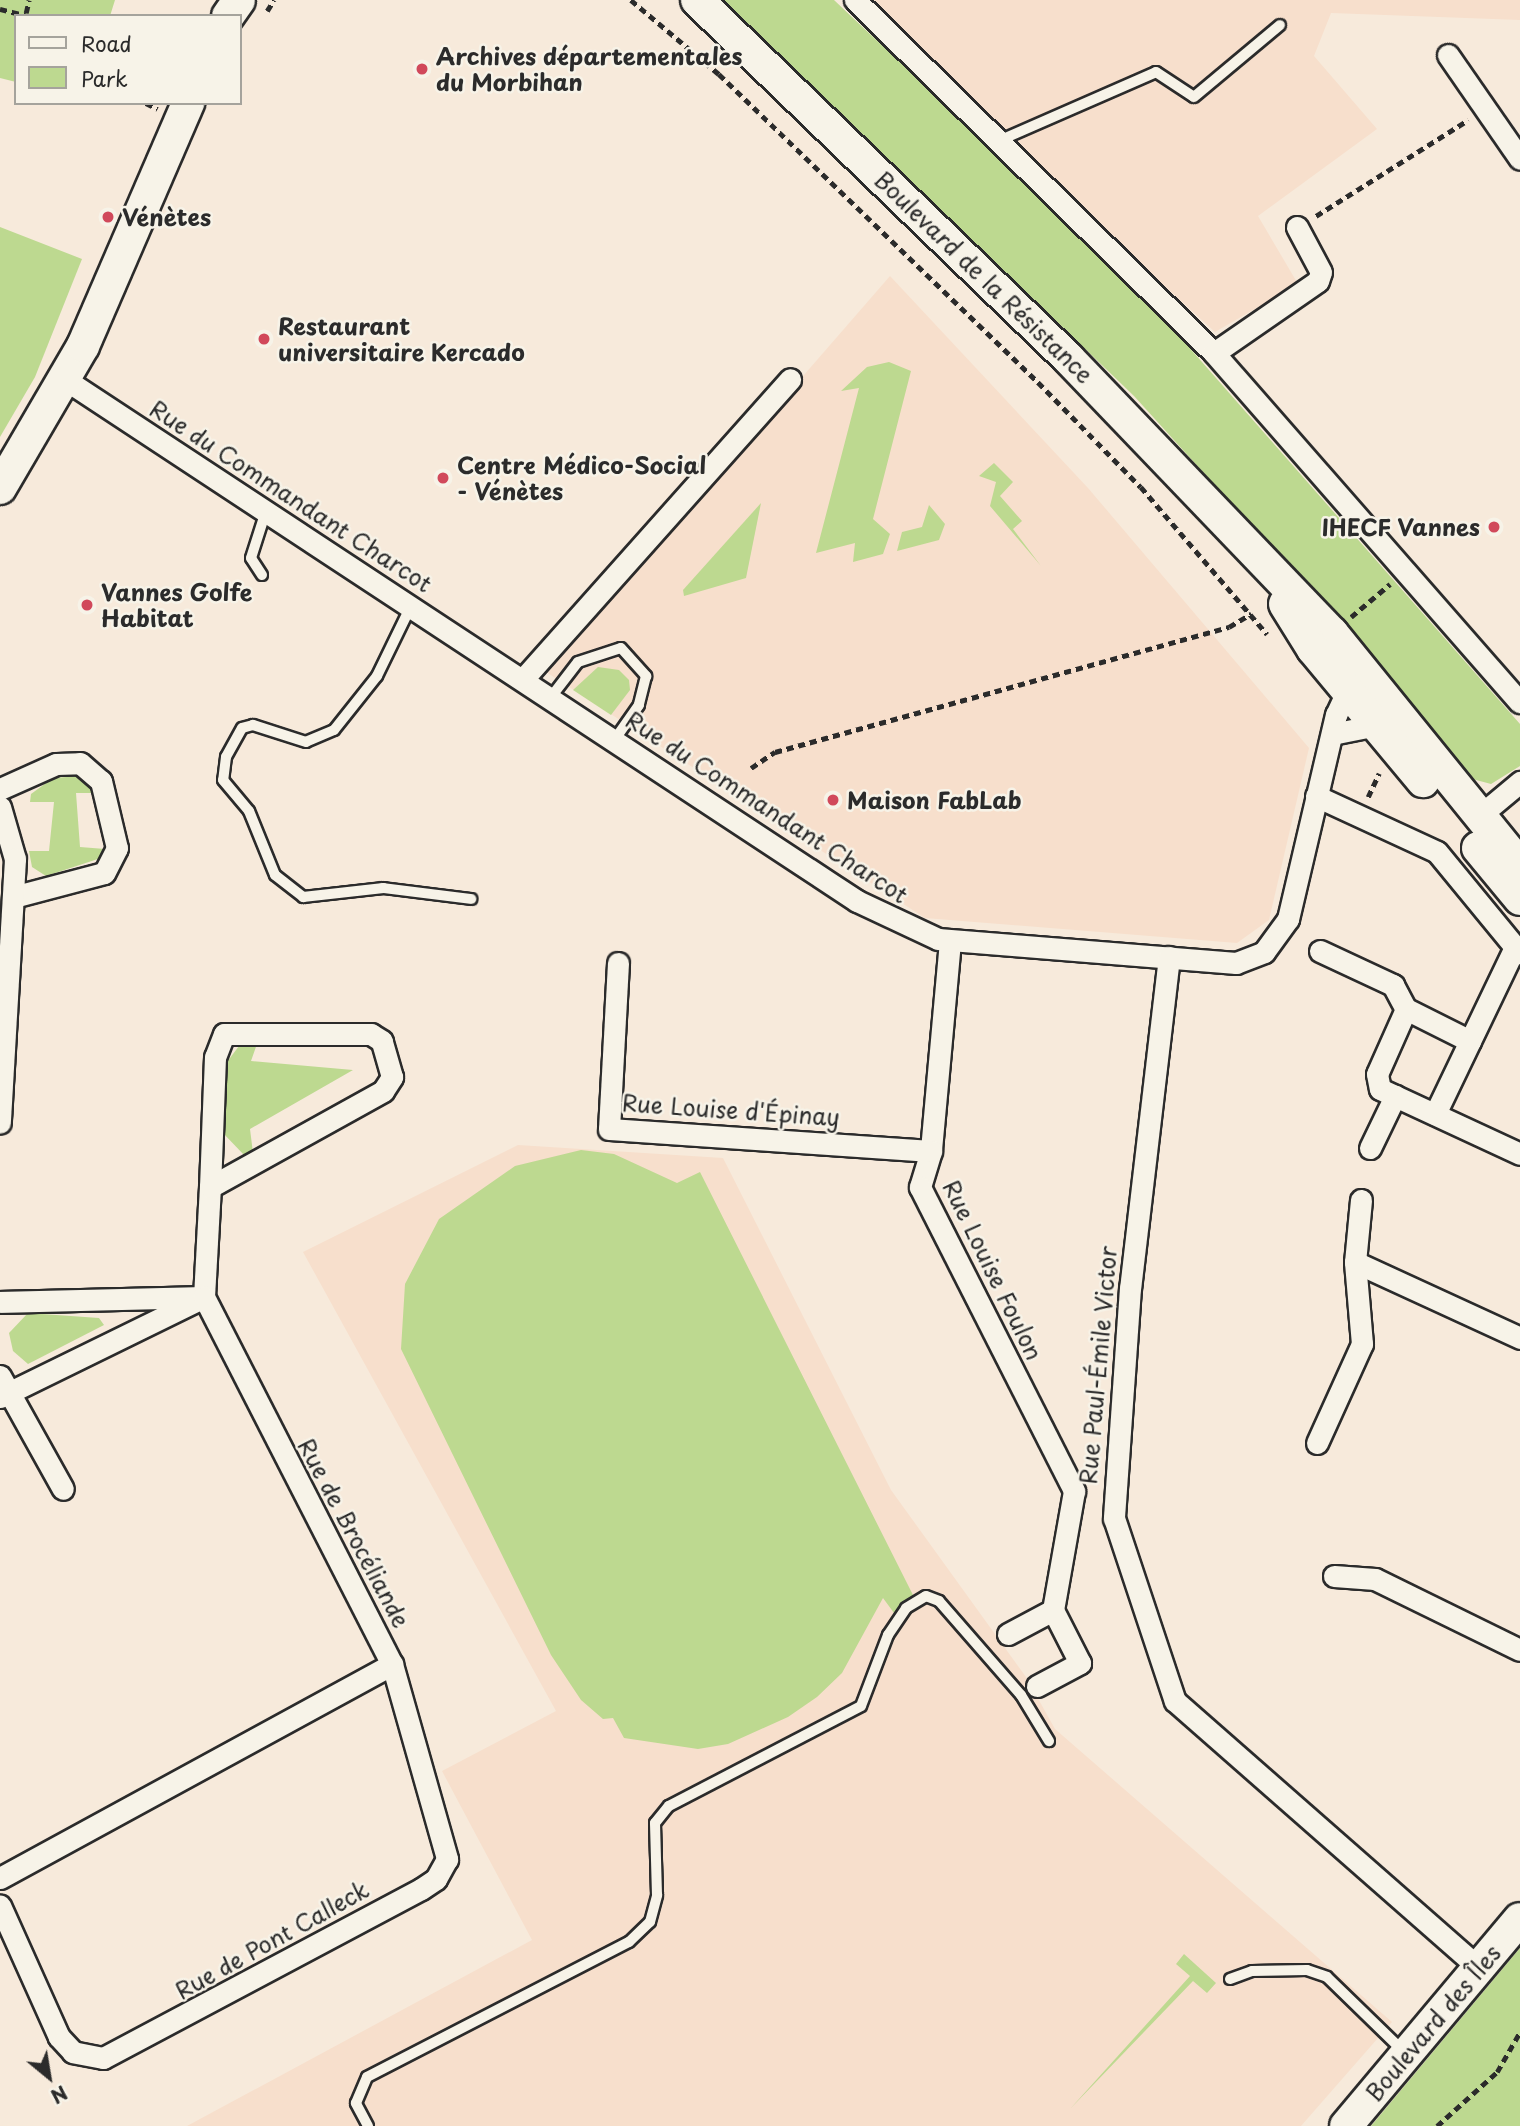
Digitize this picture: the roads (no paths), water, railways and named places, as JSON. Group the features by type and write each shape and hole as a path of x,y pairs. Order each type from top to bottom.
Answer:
{"main road":[{"name":"Boulevard de la Résistance","path":"697,0 1069,359 1261,565 1332,633 1377,725 1520,899"},
{"path":"0,488 66,380 187,105"},
{"name":"Boulevard de la Résistance","path":"1360,687 1520,865"},
{"name":"Boulevard des Îles","path":"1346,2126 1520,1919"}],"street":[{"path":"855,0 1003,139 1214,353 1520,702"},
{"path":"1448,55 1520,159"},
{"path":"1214,353 1318,281 1321,272 1297,227"},
{"path":"524,678 790,379"},
{"name":"Rue du Commandant Charcot","path":"66,380 524,678 884,918 950,941 1236,963 1275,942 1288,919 1332,734 1360,687"},
{"path":"1332,734 1377,725"},
{"path":"0,789 55,764 80,763 101,781 117,848 104,873 13,897"},
{"path":"1478,817 1520,782"},
{"path":"1316,796 1437,852 1518,950 1435,1114"},
{"path":"0,807 13,834 13,897 0,1123"},
{"name":"Rue Louise Foulon","path":"950,941 931,1150 920,1187 1074,1492 1053,1610"},
{"path":"1321,951 1393,985 1406,1009 1470,1041"},
{"name":"Rue Paul-Émile Victor","path":"1169,957 1130,1288 1114,1518 1175,1701 1479,1968"},
{"name":"Rue Louise d'Épinay","path":"618,963 609,1129 931,1150"},
{"path":"1406,1009 1377,1074 1380,1089 1520,1154"},
{"path":"204,1297 215,1057 224,1034 358,1034 382,1041 392,1077 383,1091 210,1187"},
{"path":"1370,1149 1395,1096"},
{"path":"1317,1443 1362,1344 1354,1262 1361,1199"},
{"path":"1354,1262 1520,1338"},
{"path":"0,1302 204,1297"},
{"path":"63,1489 3,1388 204,1297"},
{"name":"Rue de Brocéliande","path":"0,1878 392,1664 204,1297"},
{"path":"1334,1576 1375,1579 1520,1650"},
{"path":"1008,1634 1053,1610 1080,1663 1037,1686"},
{"name":"Rue de Pont Calleck","path":"0,1906 59,2037 73,2052 103,2057 421,1889 436,1879 447,1859 392,1664"}],"lane":[{"path":"1003,139 1156,72 1194,97 1280,25"},
{"path":"262,575 251,558 266,511"},
{"path":"411,606 377,676 334,730 306,743 253,725 242,728 226,757 223,780 248,811 275,875 303,897 383,888 471,899"},
{"path":"551,697 578,662 621,648 646,676 639,705 615,739"},
{"path":"368,2126 356,2103 367,2077 629,1942 652,1913 655,1823 668,1806 861,1706 888,1635 906,1608 926,1596 939,1601 1021,1695 1049,1741"},
{"path":"1230,1979 1252,1972 1307,1970 1327,1977 1406,2053"}],"place":[{"name":"Archives départementales du Morbihan","path":"422,69"},
{"name":"Vénètes","path":"108,217"},
{"name":"Restaurant universitaire Kercado","path":"264,339"},
{"name":"Centre Médico-Social - Vénètes","path":"443,478"},
{"name":"IHECF Vannes","path":"1494,527"},
{"name":"Vannes Golfe Habitat","path":"87,605"},
{"name":"Maison FabLab","path":"833,800"}]}
